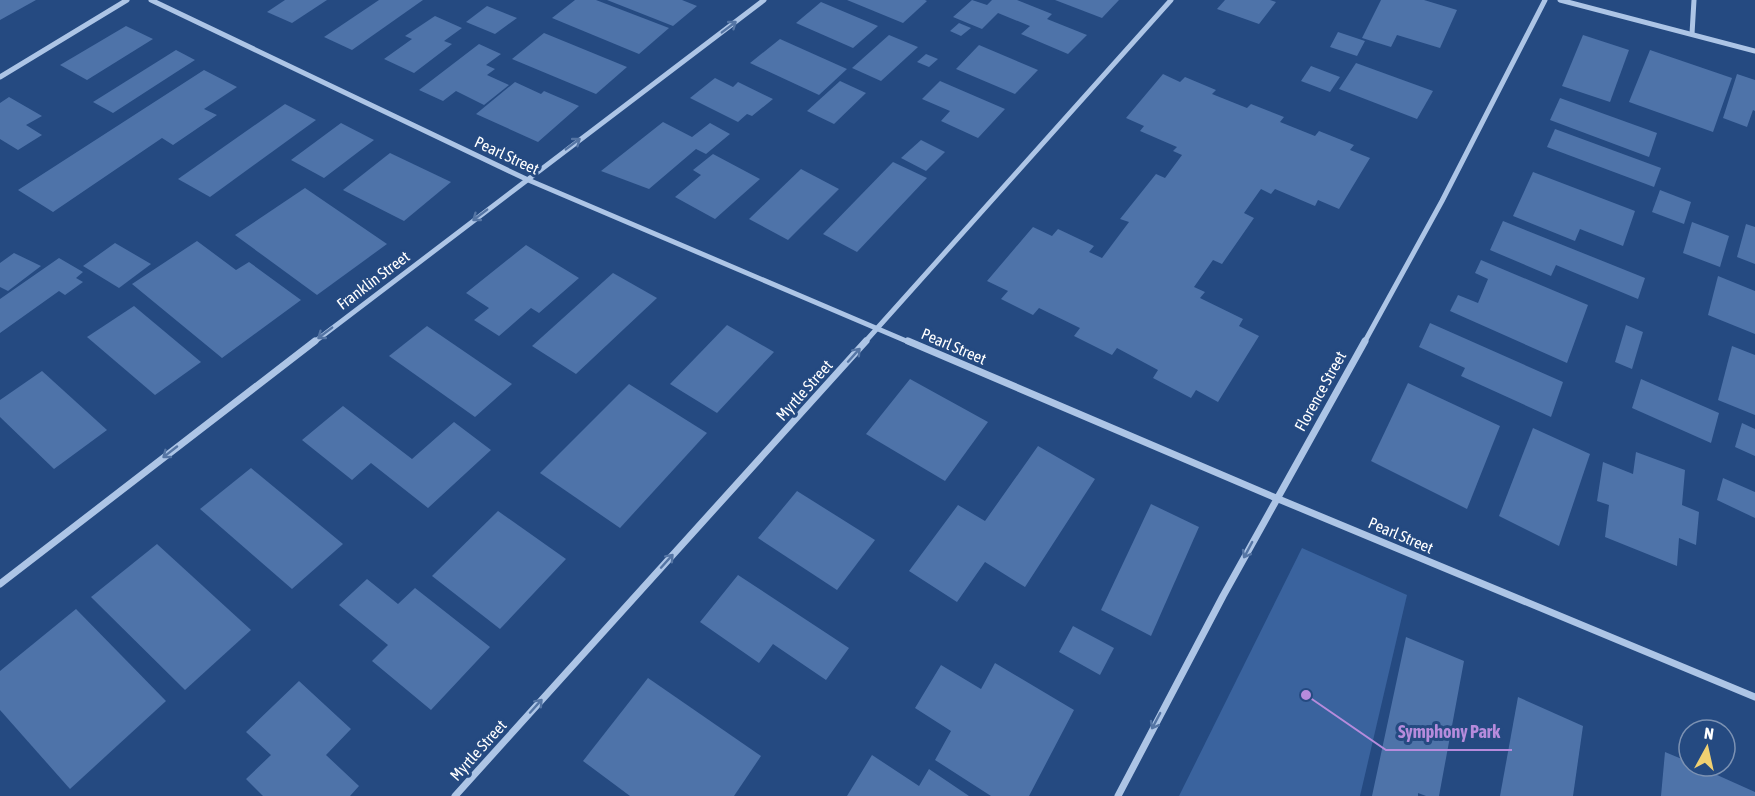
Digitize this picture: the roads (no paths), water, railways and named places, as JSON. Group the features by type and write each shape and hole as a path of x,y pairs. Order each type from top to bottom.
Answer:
{"street":[{"path":"0,77 127,0"},
{"name":"Pearl Street","path":"151,0 526,179 1276,498 1755,697"},
{"name":"Franklin Street","path":"0,584 526,179 764,0"},
{"name":"Myrtle Street","path":"454,796 878,328 1171,0"},
{"name":"Florence Street","path":"1118,796 1276,498 1475,141 1545,0"},
{"path":"1560,0 1755,51"},
{"path":"1692,34 1694,0"}],"place":[{"name":"Symphony Park","path":"1306,695"}]}
